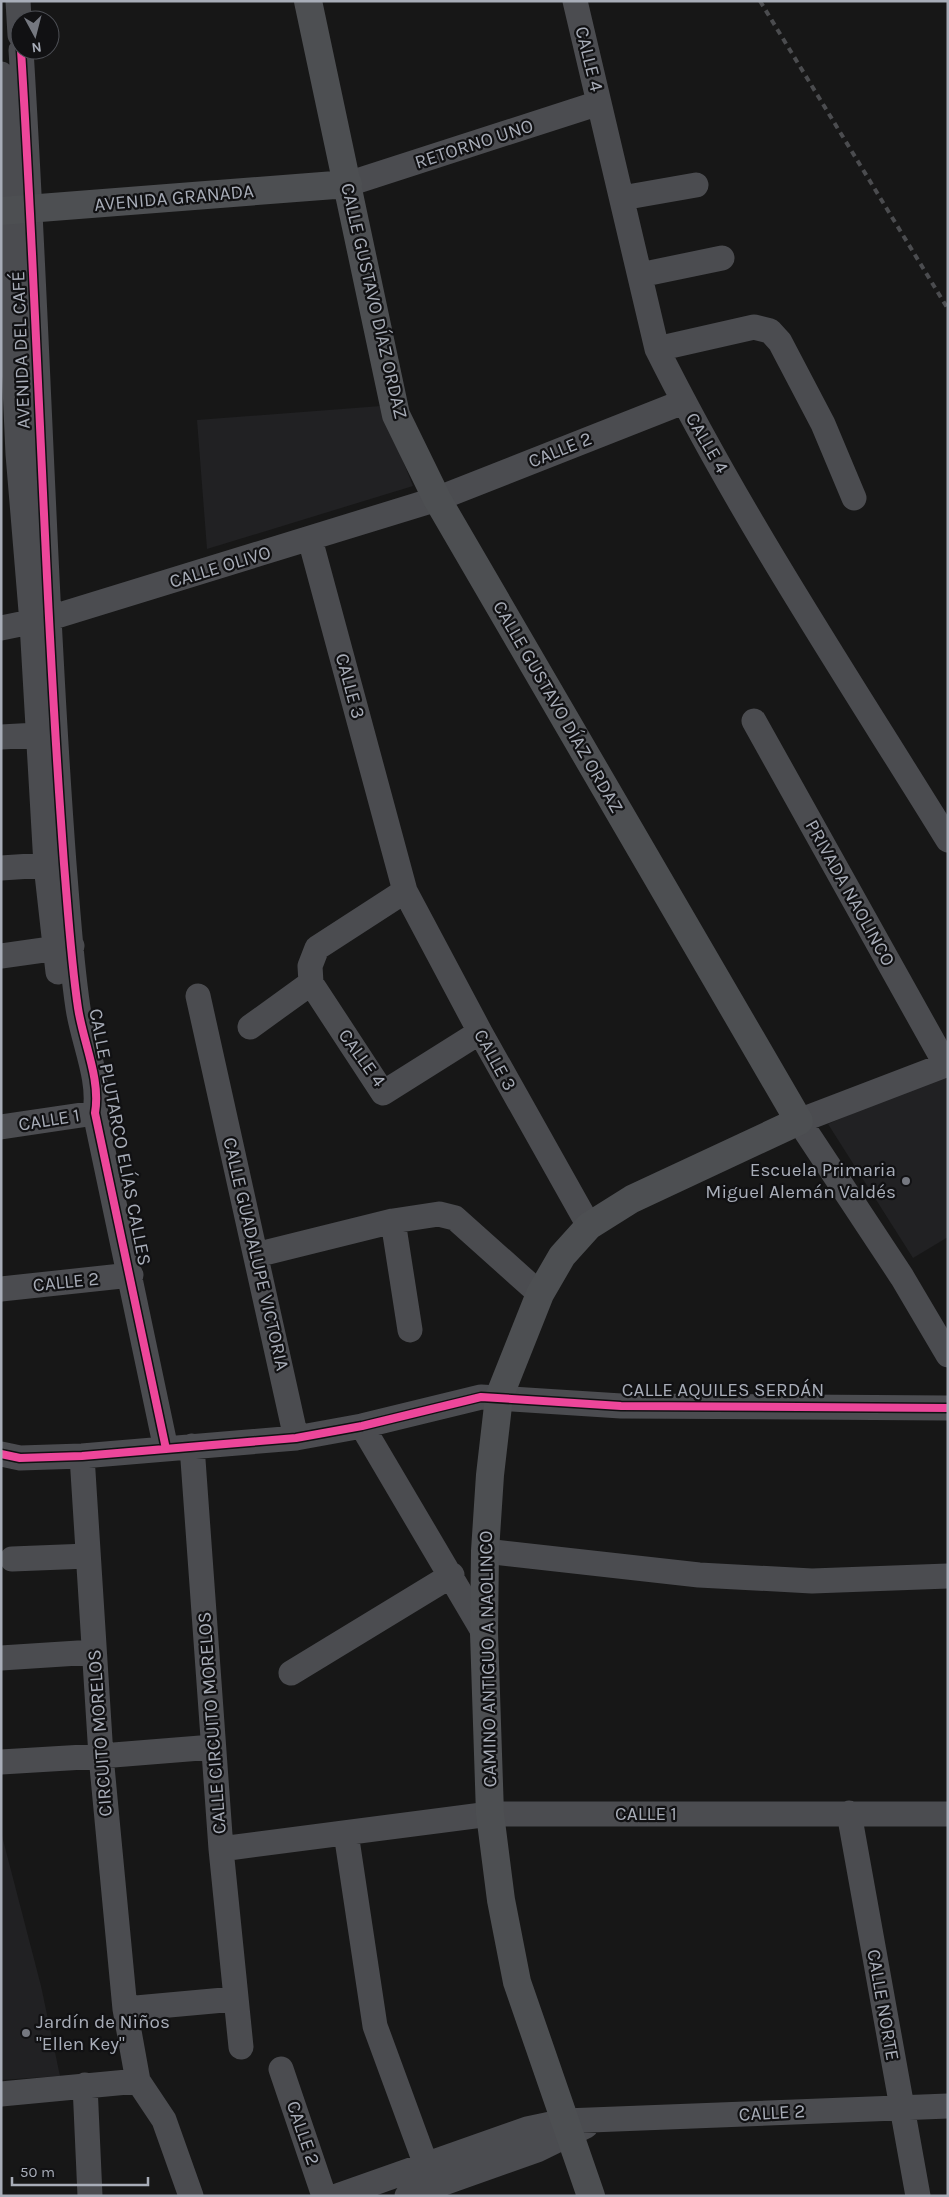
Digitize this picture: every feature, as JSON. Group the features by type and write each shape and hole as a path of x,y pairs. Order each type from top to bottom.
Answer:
{"main road":[{"name":"CALLE GUSTAVO DÍAZ ORDAZ","path":"308,1 396,415 437,499 799,1122"},
{"name":"AVENIDA GRANADA","path":"14,211 348,184"},
{"name":"CAMINO ANTIGUO A NAOLINCO","path":"591,2196 516,1982 501,1900 490,1814 484,1633 484,1551 499,1397 540,1294 562,1256 589,1226 632,1199 799,1122"}],"street":[{"name":"CALLE 4","path":"575,1 657,349 683,402 760,534 948,840"},
{"name":"AVENIDA DEL CAFÉ","path":"14,211 21,60"},
{"name":"AVENIDA DEL CAFÉ","path":"1,74 14,211 41,620"},
{"name":"RETORNO UNO","path":"348,184 600,103"},
{"path":"622,198 696,185"},
{"path":"640,275 722,258"},
{"path":"657,349 754,327 770,332 780,342 823,424 854,498"},
{"name":"CALLE 2","path":"437,499 683,402"},
{"name":"CALLE OLIVO","path":"1,628 41,620 437,499"},
{"name":"CALLE 3","path":"310,539 405,891 480,1032 589,1226"},
{"name":"CALLE PLUTARCO ELÍAS CALLES","path":"41,620 38,734 55,864 63,947 98,1098 95,1113 166,1449"},
{"name":"CALLE PLUTARCO ELÍAS CALLES","path":"41,620 55,864"},
{"name":"PRIVADA NAOLINCO","path":"754,721 947,1065"},
{"path":"1,737 38,734"},
{"path":"1,868 55,864"},
{"path":"250,1027 311,983 310,966 317,948 405,891"},
{"path":"1,956 63,947"},
{"name":"CALLE 4","path":"311,983 383,1093 480,1032"},
{"name":"CALLE GUADALUPE VICTORIA","path":"198,996 296,1438"},
{"name":"CAMINO ANTIGUO A NAOLINCO","path":"799,1122 947,1065"},
{"name":"CALLE 1","path":"2,1125 95,1113"},
{"name":"CALLE GUSTAVO DÍAZ ORDAZ","path":"799,1122 902,1277 948,1355"},
{"path":"256,1255 393,1221 439,1214 455,1218 540,1294"},
{"path":"393,1221 410,1330"},
{"name":"CALLE 2","path":"1,1289 130,1275"},
{"name":"CALLE AQUILES SERDÁN","path":"1,1454 20,1458 82,1456 296,1438 362,1426 465,1399 499,1397 621,1406 948,1408"},
{"path":"362,1426 452,1575 484,1633"},
{"name":"CALLE CIRCUITO MORELOS","path":"192,1446 221,1849 241,2048"},
{"name":"CIRCUITO MORELOS","path":"82,1456 101,1756 125,2009 138,2081"},
{"path":"484,1551 699,1575 812,1581 948,1576"},
{"path":"12,1559 88,1556"},
{"path":"291,1673 452,1575"},
{"path":"1,1658 94,1652"},
{"path":"1,1762 101,1756 214,1746"},
{"name":"CALLE 1","path":"221,1849 490,1814 948,1814"},
{"name":"CALLE NORTE","path":"849,1814 918,2196"},
{"path":"346,1833 375,2026 433,2182"},
{"path":"125,2009 235,2000"},
{"name":"CALLE 2","path":"281,2070 324,2196"},
{"path":"1,2094 138,2081 164,2120 191,2196"},
{"path":"85,2085 90,2196"},
{"name":"CALLE 2","path":"407,2196 527,2130 568,2128 597,2121 948,2106"},
{"name":"CALLE 2","path":"338,2196 433,2182"}],"shaded area":[{"path":"381,406 413,486 207,549 197,420"},
{"name":"Escuela Primaria Miguel Alemán Valdés","path":"948,1071 948,1237 913,1258 828,1124"},
{"path":"1,1832 41,1986 60,2076 1,2080"}],"railway":[{"path":"760,1 948,309"}],"cycle path":[{"path":"22,60 51,661 64,864 72,954 80,1021 91,1060 96,1087 95,1113 166,1449"},
{"path":"1,1454 20,1458 82,1456 296,1438 362,1426 481,1397 621,1406 948,1408"}],"place":[{"name":"Escuela Primaria Miguel Alemán Valdés","path":"906,1181"},
{"name":"Jardín de Niños \"Ellen Key\"","path":"26,2033"}]}
